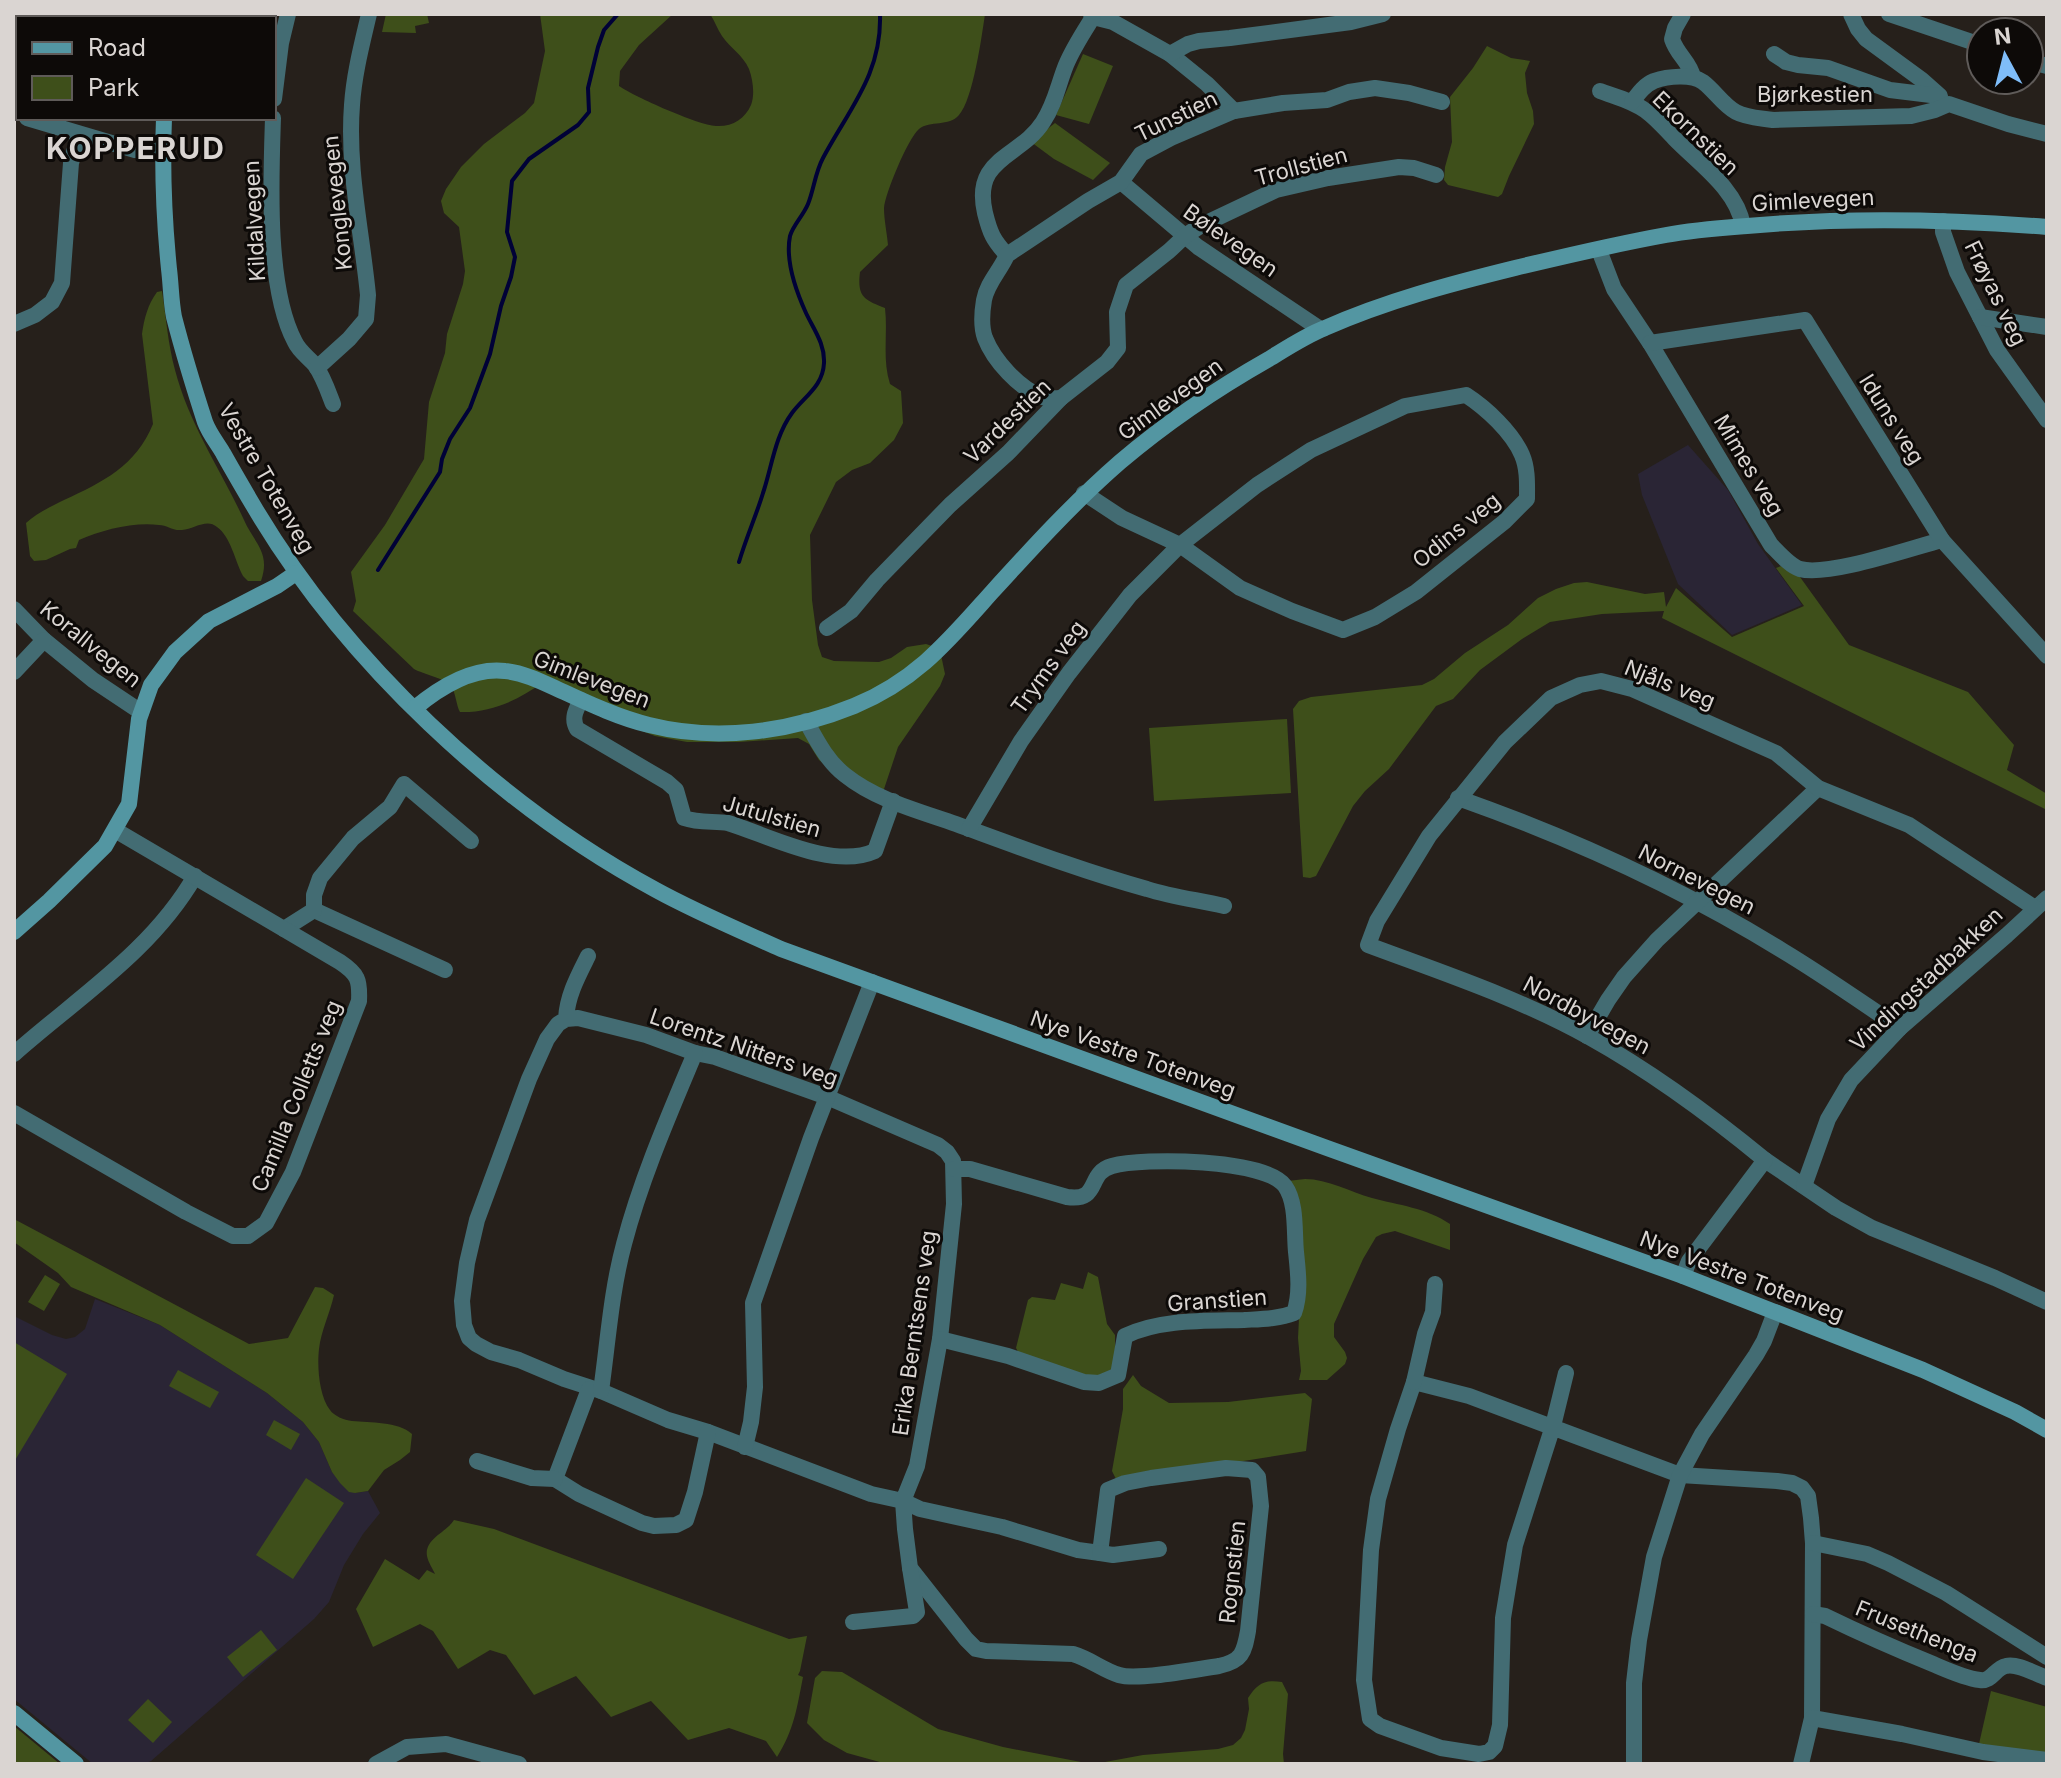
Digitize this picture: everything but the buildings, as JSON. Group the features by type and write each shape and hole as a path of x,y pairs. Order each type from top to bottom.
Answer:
{"main road":[{"name":"Vestre Totenveg","path":"14,932 105,846 115,830 129,804 141,712 151,685 175,652 209,621 296,573 206,425 174,315 166,239 162,151 164,120"},
{"name":"Gimlevegen","path":"415,708 447,685 480,673 500,670 520,674 647,725 677,731 739,733 806,721 875,696 924,665 1084,493 1182,413 1320,329 1387,302 1492,274 1669,234 1798,221 1858,219 2047,227"},
{"name":"Nye Vestre Totenveg","path":"296,573 385,679 473,764 583,846 654,889 710,917 781,949 1683,1276 1923,1370 2047,1430"},
{"path":"14,1713 76,1764"}],"street":[{"path":"276,83 288,14"},
{"name":"Konglevegen","path":"317,368 366,319 368,295 351,134 356,70 369,14"},
{"path":"1170,54 1199,41 1351,22 1383,14"},
{"name":"Bjørkestien","path":"1683,14 1672,39 1681,57 1691,67 1693,77 1701,80 1734,111 1754,118 1911,116 1935,110 1944,100"},
{"name":"Bjørkestien","path":"1851,14 1866,39 1944,100"},
{"path":"1889,14 1965,40"},
{"path":"1007,255 991,236 982,186 995,164 1041,126 1054,104 1066,65 1092,16 1113,22 1170,54 1234,111"},
{"name":"Bjørkestien","path":"1774,54 1786,62 1828,68 1890,90 1944,100 2008,124 2047,134"},
{"path":"1632,102 1640,90 1653,81 1693,77"},
{"name":"Tunstien","path":"1061,398 1045,398 1026,388 994,354 984,336 984,297 1007,255 1121,182 1141,154 1234,111 1327,100 1349,92 1375,88 1442,102"},
{"name":"Ekornstien","path":"1600,91 1632,102 1659,123 1718,181 1742,216 1743,226"},
{"path":"34,120 135,150 162,151"},
{"name":"Kildalvegen","path":"273,120 274,262 282,305 295,343 317,368 333,404"},
{"path":"14,324 35,315 52,302 62,283 71,163 79,134"},
{"name":"Trollstien","path":"1185,236 1276,190 1399,167 1436,175"},
{"name":"Bølevegen","path":"1121,182 1185,236 1320,329"},
{"name":"Frøyas veg","path":"1943,221 1943,232 1953,260 1997,350 2047,420"},
{"name":"Vardestien","path":"827,628 851,611 950,505 1008,453 1061,398 1107,362 1118,348 1117,312 1126,285 1185,236"},
{"name":"Mimes veg","path":"1599,250 1614,289 1650,343 1771,545 1797,569 1816,571 1844,566 1942,540"},
{"path":"1980,317 2047,327"},
{"name":"Iduns veg","path":"1650,343 1805,320 1942,540 2047,656"},
{"name":"Odins veg","path":"1084,493 1122,518 1180,545 1240,588 1343,630 1375,617 1416,592 1504,522 1527,499 1522,455 1501,425 1466,395 1405,406 1311,450 1257,485 1180,545"},
{"name":"Tryms veg","path":"969,829 1021,741 1069,673 1130,595 1180,545"},
{"name":"Korallvegen","path":"14,609 44,640 93,680 141,712"},
{"path":"14,672 44,640"},
{"name":"Njåls veg","path":"1368,945 1377,921 1429,836 1505,742 1551,698 1580,685 1601,681 1632,689 1776,753 1818,788 1909,825 2041,903"},
{"name":"Jutulstien","path":"581,700 574,716 577,729 667,782 676,790 684,818 728,823 807,851 853,857 875,851 893,801"},
{"path":"806,721 819,746 844,775 893,801 1041,855 1149,890 1224,906"},
{"path":"314,910 314,895 320,878 353,838 390,807 404,784 471,841"},
{"path":"1587,1036 1624,977 1657,940 1818,788"},
{"name":"Nornevegen","path":"1458,798 1559,836 1697,902 1783,950 1900,1028"},
{"name":"Camilla Colletts veg","path":"14,1113 186,1212 233,1236 248,1236 266,1223 293,1172 359,1001 360,985 354,972 115,830"},
{"path":"14,1054 128,959 160,928 195,876"},
{"name":"Vindingstadbakken","path":"1804,1186 1828,1119 1851,1080 1900,1028 2041,903"},
{"path":"284,929 314,910"},
{"path":"314,910 445,970"},
{"name":"Nordbyvegen","path":"1368,945 1487,989 1587,1036 1637,1065 1718,1121 1765,1160 1836,1208 1872,1228 2047,1302"},
{"path":"588,956 571,991 566,1019 547,1039 529,1079 477,1220 462,1301 464,1325 469,1338 491,1352 519,1360 668,1420 920,1509 1002,1527 1078,1550 1113,1555 1159,1549"},
{"path":"745,1447 755,1387 753,1303 872,982"},
{"name":"Lorentz Nitters veg","path":"566,1019 578,1018 646,1035 827,1097 938,1145 947,1152 954,1169"},
{"path":"555,1479 595,1390 623,1246 654,1156 695,1053"},
{"path":"1683,1276 1689,1261 1765,1160"},
{"name":"Granstien","path":"940,1339 1008,1356 1084,1382 1099,1383 1118,1375 1125,1336 1135,1331 1193,1321 1285,1316 1294,1313 1298,1302 1291,1200 1284,1185 1273,1176 1255,1170 1191,1161 1123,1163 1100,1172 1088,1195 1079,1199 970,1169 954,1169"},
{"name":"Erika Berntsens veg","path":"903,1501 917,1466 940,1339 954,1204 954,1169"},
{"path":"1435,1284 1433,1312 1378,1499 1371,1550 1364,1680 1370,1719 1380,1726 1441,1748 1479,1754 1489,1752 1498,1739 1503,1618 1515,1545 1553,1426 1566,1373"},
{"path":"1634,1764 1634,1683 1654,1557 1680,1475 1702,1434 1756,1355 1775,1312"},
{"path":"1414,1382 1469,1396 1680,1475 1777,1481 1802,1488 1808,1496 1813,1543 1813,1614 1812,1718 1801,1764"},
{"path":"477,1461 532,1478 555,1479 579,1494 642,1523 676,1525 686,1520 708,1432"},
{"name":"Rognstien","path":"910,1568 976,1649 1073,1654 1086,1657 1115,1674 1131,1678 1231,1663 1245,1648 1248,1631 1261,1506 1258,1477 1252,1470 1226,1468 1138,1480 1108,1490 1100,1553"},
{"path":"853,1622 913,1616 917,1612 903,1501"},
{"name":"Frusethenga","path":"1813,1543 1867,1554 1888,1563 1946,1593 2047,1657"},
{"name":"Frusethenga","path":"1813,1614 1825,1616 1897,1650 1981,1681 2009,1666 2047,1678"},
{"path":"2024,1643 2047,1638"},
{"path":"1812,1718 1902,1734 1986,1758 2047,1760"},
{"path":"376,1764 407,1747 446,1744 519,1764"}],"shaded area":[{"path":"1688,445 1728,490 1758,544 1802,605 1732,635 1678,584 1642,495 1638,474"},
{"path":"95,1299 160,1325 267,1393 303,1422 319,1442 332,1472 355,1493 368,1491 380,1513 344,1565 329,1602 314,1619 144,1764 93,1764 14,1699 14,1316 66,1339 75,1337 85,1329"}],"green space":[{"path":"386,14 427,14 429,23 415,26 416,33 382,32"},
{"path":"540,14 673,14 639,45 620,71 619,86 667,110 696,121 722,126 737,121 745,114 752,101 753,87 746,64 722,36 710,14 985,14 976,67 964,107 955,119 923,126 914,134 885,201 888,245 860,272 861,292 872,303 885,308 888,375 890,384 901,391 903,423 894,440 870,463 852,470 836,482 810,535 812,600 822,657 834,661 879,662 907,647 926,644 941,655 945,674 940,686 898,747 882,795 829,768 819,760 809,744 798,738 687,742 655,736 613,720 543,682 504,704 460,712 448,683 414,669 353,611 356,601 351,572 385,525 424,459 429,402 463,284 465,271 459,227 444,213 441,201 461,167 534,103 545,51"},
{"path":"1487,46 1511,58 1530,61 1525,73 1534,124 1498,197 1448,185 1444,180 1452,142 1450,97"},
{"path":"1083,54 1113,66 1089,124 1056,115"},
{"path":"1055,123 1110,163 1093,180 1054,159 1031,142"},
{"path":"162,291 181,390 206,446 263,555 261,581 248,581 243,576 226,537 217,527 209,524 182,530 149,524 118,528 79,540 76,548 46,560 34,561 30,556 26,523 117,471 146,439 153,424 142,334 151,302 157,292"},
{"path":"1781,566 1800,577 1849,645 1968,692 2014,745 2007,770 2047,794 2047,810 1662,618 1664,611 1602,614 1550,622 1480,670 1453,699 1436,706 1389,769 1353,806 1316,876 1303,877 1293,709 1299,701 1311,697 1422,685 1508,625 1538,598 1574,583 1587,582 1645,594 1664,592 1666,607 1676,588 1732,637 1804,606 1776,568"},
{"path":"1287,719 1291,793 1154,801 1149,728"},
{"path":"1322,1181 1422,1211 1450,1224 1450,1250 1395,1231 1376,1237 1334,1324 1334,1337 1347,1358 1345,1364 1327,1380 1299,1380 1300,1299 1291,1221 1279,1182"},
{"path":"14,1219 249,1344 288,1338 315,1287 323,1288 334,1295 318,1356 326,1404 334,1414 346,1420 392,1425 406,1430 412,1434 410,1452 384,1470 368,1491 349,1492 332,1472 319,1442 303,1422 267,1393 160,1325 71,1287 58,1273 14,1242"},
{"path":"1088,1272 1098,1277 1107,1324 1115,1335 1115,1368 1094,1378 1021,1357 1016,1348 1028,1300 1032,1297 1055,1300 1061,1283 1083,1289"},
{"path":"45,1275 60,1284 44,1311 28,1302"},
{"path":"14,1342 67,1374 14,1462"},
{"path":"178,1370 219,1392 210,1408 169,1386"},
{"path":"1133,1375 1141,1386 1169,1403 1228,1402 1305,1393 1312,1399 1306,1451 1117,1481 1112,1471 1123,1409 1123,1389"},
{"path":"274,1420 300,1434 291,1450 266,1435"},
{"path":"306,1478 344,1503 293,1579 256,1555"},
{"path":"454,1520 494,1529 789,1639 807,1636 798,1675 803,1677 797,1709 777,1757 766,1741 729,1728 688,1740 651,1701 611,1717 576,1676 534,1695 506,1655 490,1650 458,1669 433,1631 420,1624 373,1647 356,1609 385,1559 419,1580 427,1570 435,1574 427,1550 432,1540"},
{"path":"261,1630 277,1650 243,1677 227,1657"},
{"path":"822,1671 842,1672 938,1729 1003,1747 1081,1762 1105,1762 1233,1745 1245,1730 1251,1693 1266,1682 1282,1682 1288,1694 1284,1764 887,1764 847,1753 824,1740 807,1723 815,1678"},
{"path":"1991,1691 2047,1707 2047,1756 1979,1744"},
{"path":"148,1699 172,1722 153,1743 128,1720"},
{"path":"14,1726 60,1764 14,1764"}],"waterway":[{"path":"378,570 440,472 450,439 470,408 490,354 515,257 507,232 512,181 529,159 578,125 589,112 588,88 598,47 604,30 618,14"},
{"path":"739,562 782,431 823,371 821,343 792,276 790,236 808,204 823,158 870,73 876,55 880,14"}],"district":[{"name":"KOPPERUD","path":"136,148"}]}
